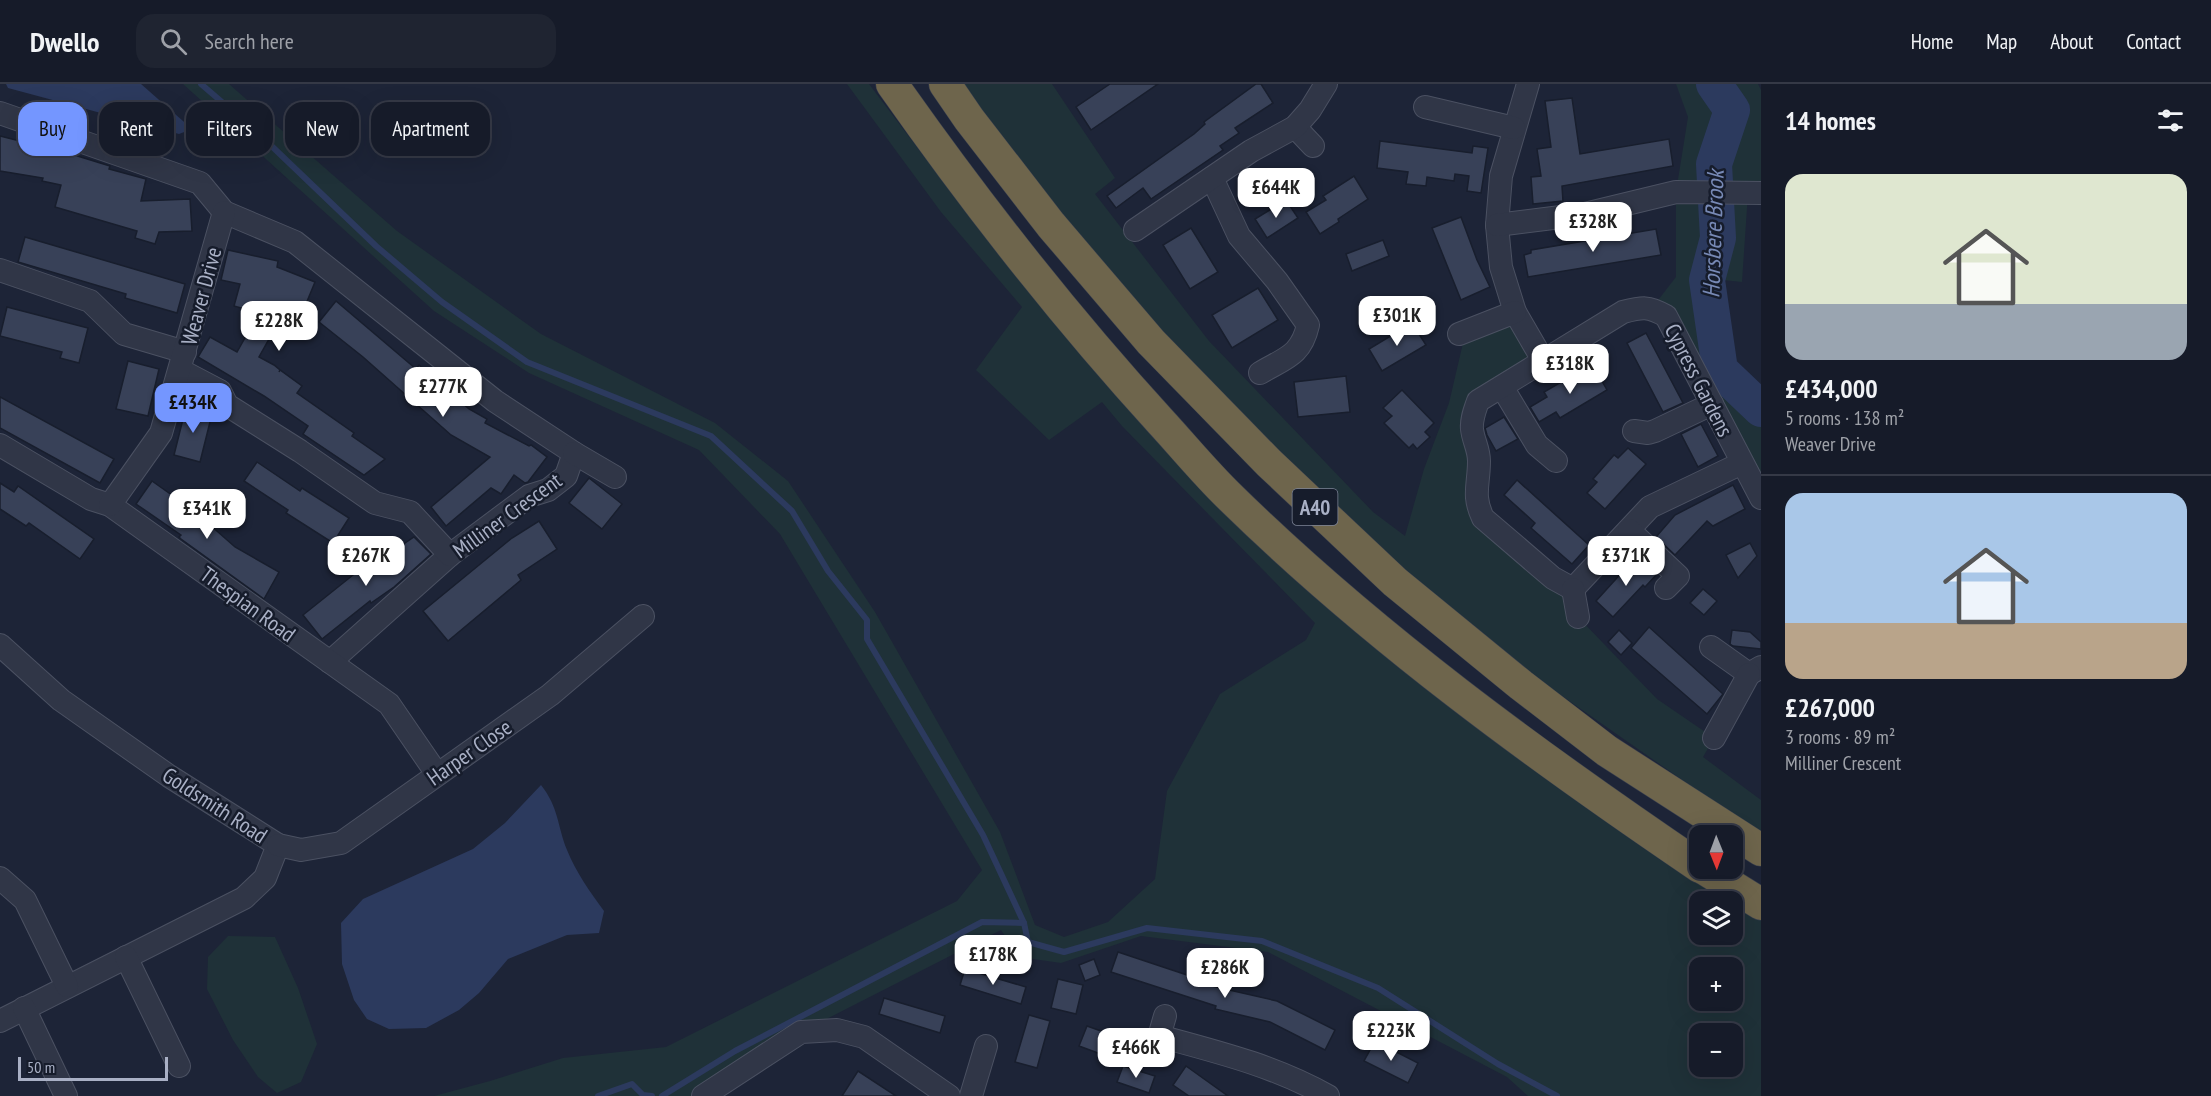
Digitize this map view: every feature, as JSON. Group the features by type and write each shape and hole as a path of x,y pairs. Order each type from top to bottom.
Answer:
{"highway":[{"name":"A40","path":"892,84 1020,257 1124,381 1230,497 1359,615 1582,786 1689,860"},
{"name":"A40","path":"945,84 969,119 1051,225 1150,342 1269,463 1395,582 1521,685 1607,751 1761,850"},
{"name":"A40","path":"1719,879 1761,904"}],"street":[{"path":"1135,230 1251,151 1295,127 1310,110 1326,84"},
{"path":"1528,84 1501,176 1497,225 1501,267 1515,312 1544,362"},
{"path":"1425,107 1514,128"},
{"name":"Milliner Crescent","path":"0,113 200,183 224,212 295,242 495,401 574,453 566,476 548,490 529,496 450,555 330,662"},
{"path":"1295,127 1313,146"},
{"path":"1212,178 1239,236 1305,312 1304,340 1296,352 1260,373"},
{"path":"1497,225 1585,214 1676,192 1761,193"},
{"name":"Weaver Drive","path":"110,505 161,433 224,212"},
{"path":"0,270 90,301 124,334 183,361 220,391 227,405 300,451 375,503 410,512 450,555"},
{"name":"Cypress Gardens","path":"1641,307 1652,308 1666,316 1742,462 1650,507 1573,589 1553,578 1483,518 1478,506 1475,494 1479,462 1478,446 1472,430 1472,416 1478,401 1502,387 1623,312 1641,307"},
{"path":"1457,333 1515,312"},
{"path":"1502,387 1537,445 1556,461"},
{"path":"1635,432 1655,431 1712,404"},
{"name":"Thespian Road","path":"0,445 92,499 110,505 389,704 437,774"},
{"path":"574,453 615,477"},
{"path":"1742,462 1761,498"},
{"path":"1629,530 1678,576 1666,588"},
{"path":"1573,589 1578,617"},
{"name":"Harper Close","path":"278,845 301,850 341,843 550,695 642,616"},
{"name":"Goldsmith Road","path":"0,645 61,700 169,776 278,845 265,878 244,898 0,1021"},
{"path":"1711,647 1755,670 1714,738"},
{"path":"0,878 25,900 67,986"},
{"path":"126,957 179,1066"},
{"path":"24,1008 66,1096"},
{"path":"703,1096 801,1032 837,1030 864,1037 949,1096"},
{"path":"1159,1035 1254,1062 1302,1081 1328,1096"},
{"path":"971,1096 986,1046"}],"shaded area":[{"path":"183,84 229,84 250,102 203,102"},
{"path":"847,84 869,84 995,250 1077,350 1205,493 1689,863 1689,879 1710,879 1726,891 1689,891 1689,945 1743,945 1743,904 1761,918 1761,1096 1528,1096 1507,1077 1268,952 1141,936 1061,963 1019,957 1001,930 801,1032 703,1096 434,1096 563,1058 666,1047 957,901 982,870 780,534 699,450 529,373 434,311 263,156 273,156 273,122 285,133 285,156 311,156 397,231 541,334 715,423 788,481 875,612 1000,832 1035,925 1064,937 1108,922 1155,879 1167,791 1220,694 1306,640 1315,623 1122,426 1102,402 1049,440 976,370 1022,307 941,212"},
{"path":"958,84 1052,84 1115,178 1095,194 1209,341 1373,512 1405,536 1424,469 1449,403 1463,343 1515,312 1544,362 1478,401 1475,493 1553,578 1578,617 1657,699 1714,738 1703,757 1761,800 1761,835 1535,677 1350,528 1170,343 1056,212"},
{"path":"1676,84 1758,84 1761,90 1761,193 1748,193 1742,282 1723,280 1733,361 1761,394 1761,498 1652,308 1676,277 1676,192 1688,117"},
{"path":"228,936 275,937 298,988 317,1044 301,1082 277,1093 258,1077 233,1040 207,989 208,957"}],"water":[{"path":"6,84 141,84 161,102 99,102 99,112 87,109 87,102 60,102 8,88"},
{"path":"174,113 186,124 186,131 179,134 174,133"},
{"path":"541,785 551,801 571,858 604,911 599,933 567,935 508,959 479,993 459,1010 426,1028 389,1029 367,1019 354,1000 342,964 341,923 363,899 473,849 505,823"}],"building":[{"path":"1110,84 1158,84 1091,130 1076,107"},
{"path":"1256,84 1261,84 1273,103 1235,128 1239,133 1220,146 1223,150 1151,199 1143,188 1116,208 1107,196 1194,134 1205,124 1204,122"},
{"path":"1572,98 1580,154 1669,139 1673,166 1562,186 1563,201 1533,204 1531,177 1541,176 1537,149 1551,147 1545,101"},
{"path":"0,136 18,141 18,156 78,156 110,166 109,169 146,179 141,201 190,199 192,231 159,232 155,244 135,238 137,231 55,207 61,185 42,181 43,178 0,171"},
{"path":"1380,141 1472,153 1473,146 1488,148 1481,193 1467,191 1469,176 1455,174 1454,181 1427,177 1426,186 1406,184 1408,172 1377,168"},
{"path":"1354,176 1368,199 1320,234 1306,212 1326,200 1323,196"},
{"path":"1286,200 1298,218 1267,238 1255,219"},
{"path":"1461,217 1490,287 1461,300 1432,228"},
{"path":"1191,228 1218,272 1190,289 1163,245"},
{"path":"1656,229 1661,255 1528,277 1524,255 1531,253 1531,250"},
{"path":"25,237 185,284 177,313 125,298 126,294 18,262"},
{"path":"1383,240 1389,256 1352,271 1346,254"},
{"path":"228,250 278,261 277,267 315,282 294,333 278,323 259,357 302,386 297,393 354,433 352,436 385,459 364,475 303,434 308,426 264,396 198,357 210,337 237,352 259,313 234,306 240,284 221,280"},
{"path":"1258,288 1278,320 1232,348 1212,315"},
{"path":"336,301 416,369 419,365 469,409 487,419 485,423 531,445 547,457 528,482 525,483 514,475 501,494 491,488 446,526 431,507 490,457 451,435 363,357 319,322"},
{"path":"7,307 88,328 79,363 60,358 62,352 0,336"},
{"path":"1412,323 1426,345 1382,371 1369,349"},
{"path":"1646,333 1683,403 1663,412 1627,343"},
{"path":"128,361 159,369 148,416 116,409"},
{"path":"1594,367 1607,390 1560,418 1556,412 1539,422 1530,407 1547,397 1544,392"},
{"path":"1346,376 1350,412 1298,417 1294,382"},
{"path":"1402,390 1434,423 1425,432 1430,437 1417,449 1413,444 1409,448 1384,423 1392,416 1383,408"},
{"path":"0,397 114,459 100,483 0,428"},
{"path":"186,407 212,414 200,462 174,455"},
{"path":"1504,417 1518,439 1496,451 1485,428"},
{"path":"1701,424 1718,456 1698,467 1681,434"},
{"path":"1628,448 1646,464 1605,509 1587,493 1597,482 1593,479 1614,455 1618,458"},
{"path":"257,462 300,491 302,488 349,518 333,543 286,513 288,510 244,481"},
{"path":"589,478 622,504 602,529 569,503"},
{"path":"1517,480 1589,545 1572,564 1531,528 1535,523 1504,495"},
{"path":"152,481 193,510 235,547 279,572 264,599 181,539 179,537 181,535 136,504"},
{"path":"0,483 14,492 18,486 94,539 80,559 29,523 26,526 0,509"},
{"path":"1733,485 1745,509 1713,526 1707,521 1675,555 1656,537 1675,515"},
{"path":"539,521 557,549 518,575 521,580 448,641 423,611 512,538"},
{"path":"414,537 431,554 394,587 371,603 370,601 322,639 303,615 353,575 350,572 373,556 377,562"},
{"path":"1750,543 1757,556 1738,578 1726,555"},
{"path":"1639,558 1657,574 1645,587 1643,585 1613,617 1596,601 1625,569 1627,571"},
{"path":"1703,589 1717,601 1704,615 1690,603"},
{"path":"1649,627 1723,694 1707,714 1631,648"},
{"path":"1619,630 1632,643 1621,655 1608,642"},
{"path":"1732,630 1750,632 1761,642 1761,649 1733,646 1730,644"},
{"path":"1118,952 1196,978 1194,982 1277,1001 1335,1030 1325,1050 1270,1022 1215,1009 1216,1006 1111,972"},
{"path":"1094,959 1100,975 1085,981 1079,965"},
{"path":"965,969 1026,987 1021,1004 960,985"},
{"path":"1058,979 1083,985 1076,1014 1051,1008"},
{"path":"884,998 945,1016 940,1033 879,1014"},
{"path":"1029,1015 1050,1021 1037,1068 1015,1062"},
{"path":"1087,1026 1132,1042 1125,1063 1079,1046"},
{"path":"1375,1041 1418,1063 1408,1083 1364,1061"},
{"path":"1123,1066 1155,1076 1149,1093 1117,1082"},
{"path":"1186,1066 1228,1096 1189,1096 1173,1085"},
{"path":"858,1071 896,1096 842,1096"}],"waterway":[{"path":"201,84 259,134 376,246 442,302 527,362 711,436 792,511 828,571 867,620 867,639 983,835 1024,923 1028,942 1064,952 1147,928 1262,941 1378,988 1498,1064 1557,1096"},
{"name":"Horsbere Brook","path":"1714,84 1732,110 1714,164 1718,238 1707,280 1720,370 1761,409"},
{"path":"662,1096 735,1051 982,922 1024,923"},
{"path":"598,1096 632,1084 643,1095 652,1096"}]}
